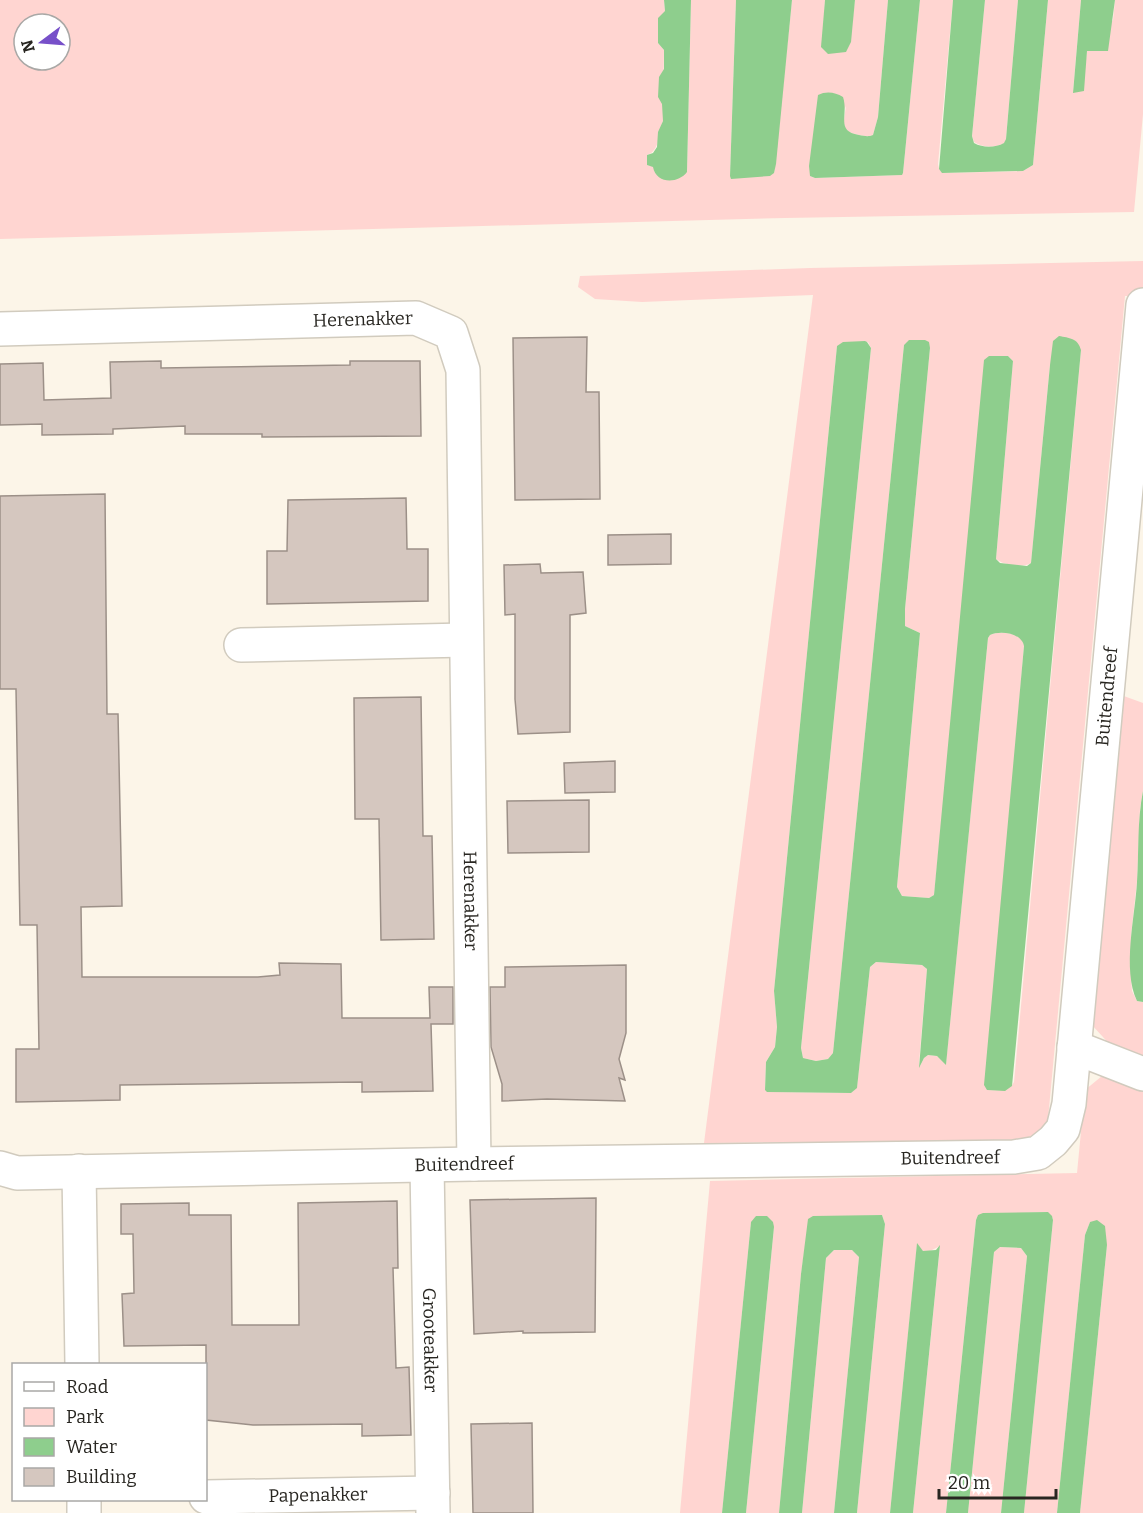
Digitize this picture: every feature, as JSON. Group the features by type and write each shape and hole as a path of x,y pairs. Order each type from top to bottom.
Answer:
{"street":[{"name":"Buitendreef","path":"0,1168 17,1173 1014,1157 1038,1153 1063,1129 1069,1104 1133,520 1143,305"},
{"name":"Herenakker","path":"0,329 416,318 451,333 462,370 474,1164"},
{"path":"241,645 465,640"},
{"path":"1074,1047 1143,1074"},
{"name":"Grooteakker","path":"427,1166 433,1503"},
{"path":"79,1171 82,1363"},
{"name":"Papenakker","path":"207,1497 433,1503"}],"green space":[{"path":"0,0 664,0 665,11 658,43 664,50 663,121 656,146 647,155 647,165 687,172 691,0 736,0 730,175 774,173 792,0 825,0 822,47 849,46 855,0 888,0 878,117 873,135 853,134 846,129 844,121 846,106 810,176 815,178 901,175 903,173 920,0 953,0 938,164 943,173 1023,171 1033,165 1048,0 1081,0 1073,92 1087,51 1113,20 1115,0 1143,0 1143,114 1134,212 785,218 0,239"},
{"path":"985,0 1018,0 1006,139 1005,143 993,146 978,144 974,142 972,136"},
{"path":"1143,261 1143,296 1125,296 1048,1119 1036,1133 1020,1141 704,1143 813,295 642,302 595,299 578,287 580,276 810,268","holes":["868,342 871,348 801,1048 803,1058 816,1061 828,1059 833,1053 904,345 930,348 905,609 905,626 920,633 897,887 902,896 929,898 934,895 989,356 1008,356 1013,361 996,559 1018,566 1031,563 1050,365 1081,350 1014,1082 1012,1086 1003,1090 987,1090 1024,645 1015,635 999,633 990,635 988,638 946,1064 937,1056 928,1055 920,1066 919,1063 927,969 922,965 876,962 870,967 857,1087 851,1093 765,1090 766,1062 775,1047 777,1027 774,991 837,346"]},
{"path":"1121,695 1143,703 1143,791 1131,936 1131,977 1132,991 1137,1001 1143,1002 1143,1060 1113,1048 1092,1025"},
{"path":"1102,1076 1143,1092 1143,1513 1080,1513 1107,1245 1090,1222 1085,1235 1057,1513 1024,1513 1053,1220 1045,1212 978,1215 976,1220 946,1513 913,1513 940,1246 930,1251 923,1251 917,1245 890,1513 857,1513 885,1224 882,1215 809,1219 801,1274 779,1513 746,1513 774,1227 751,1222 722,1513 680,1513 710,1181 1077,1173 1085,1090"},
{"path":"1000,1247 1021,1248 1027,1256 1001,1513 968,1513 994,1252"},
{"path":"834,1250 852,1250 859,1257 834,1513 802,1513 826,1258"}],"water":[{"path":"664,0 691,0 687,172 673,180 658,177 653,167 647,165 647,155 653,153 657,147 658,132 663,121 662,104 658,97 659,77 664,69 664,50 658,43 658,18 665,11"},
{"path":"736,0 792,0 776,164 774,173 770,176 731,179 730,176"},
{"path":"825,0 855,0 851,42 846,52 828,54 821,47"},
{"path":"888,0 920,0 903,173 902,175 815,178 810,176 809,166 818,95 831,93 843,97 844,121 847,130 859,135 873,135 878,117"},
{"path":"953,0 985,0 972,136 974,143 989,147 1000,145 1006,139 1018,0 1048,0 1033,165 1023,171 942,173 939,169"},
{"path":"1081,0 1115,0 1108,51 1087,51 1084,91 1073,93"},
{"path":"1059,336 1075,341 1081,350 1012,1086 1005,1091 987,1090 984,1085 1024,646 1015,635 999,633 990,635 988,638 946,1065 937,1056 928,1055 919,1068 927,969 922,965 876,962 870,967 857,1088 851,1093 767,1092 765,1090 766,1062 775,1047 777,1027 774,991 837,346 843,342 865,341 871,348 801,1048 803,1058 816,1061 828,1059 833,1053 904,345 909,340 925,340 929,342 930,348 905,609 905,626 920,633 897,887 902,896 929,898 934,895 984,360 989,356 1008,356 1013,361 996,559 1000,563 1027,566 1031,563 1053,341"},
{"path":"1143,791 1143,1002 1137,1001 1133,988 1130,959"},
{"path":"1048,1212 1053,1220 1024,1513 1001,1513 1027,1256 1021,1248 1000,1247 994,1252 968,1513 946,1513 976,1220 978,1215 983,1213"},
{"path":"882,1215 885,1224 857,1513 834,1513 859,1257 852,1250 834,1250 826,1258 802,1513 779,1513 808,1219 813,1216"},
{"path":"756,1216 767,1216 773,1222 774,1227 746,1513 722,1513 751,1222"},
{"path":"1097,1220 1105,1226 1107,1245 1080,1513 1057,1513 1085,1235 1090,1222"},
{"path":"917,1243 923,1251 936,1250 940,1245 913,1513 890,1513"}],"building":[{"path":"587,337 586,392 599,392 600,499 515,500 513,338"},
{"path":"161,361 161,368 350,365 350,361 420,361 421,436 262,437 262,434 185,434 185,426 113,429 113,434 42,435 42,424 0,425 0,364 43,363 44,400 111,398 110,362"},
{"path":"105,494 107,714 118,714 122,906 81,907 82,977 258,977 280,975 279,963 341,964 342,1018 430,1018 429,987 453,987 453,1024 431,1024 433,1091 362,1092 362,1082 120,1085 120,1100 16,1102 16,1049 39,1049 37,925 20,925 16,689 0,689 0,496"},
{"path":"406,498 407,549 428,549 428,601 267,604 267,551 287,551 288,500"},
{"path":"671,534 671,564 608,565 608,535"},
{"path":"540,564 541,573 583,572 586,613 570,615 570,732 518,734 515,699 515,614 505,615 504,565"},
{"path":"421,697 423,836 432,836 434,939 381,940 379,819 355,819 354,698"},
{"path":"615,761 615,792 565,793 564,763"},
{"path":"589,800 589,852 508,853 507,801"},
{"path":"626,965 626,1033 619,1059 625,1080 619,1078 625,1101 547,1099 502,1101 502,1084 491,1047 490,987 505,987 505,967"},
{"path":"596,1198 595,1332 523,1333 523,1331 474,1334 470,1200"},
{"path":"397,1201 398,1268 393,1268 396,1368 409,1367 411,1435 362,1436 362,1424 253,1425 207,1420 206,1345 124,1346 122,1294 134,1293 133,1234 121,1234 121,1204 189,1203 189,1215 231,1215 232,1325 299,1325 298,1203"},
{"path":"532,1423 533,1513 473,1513 471,1424"}]}
